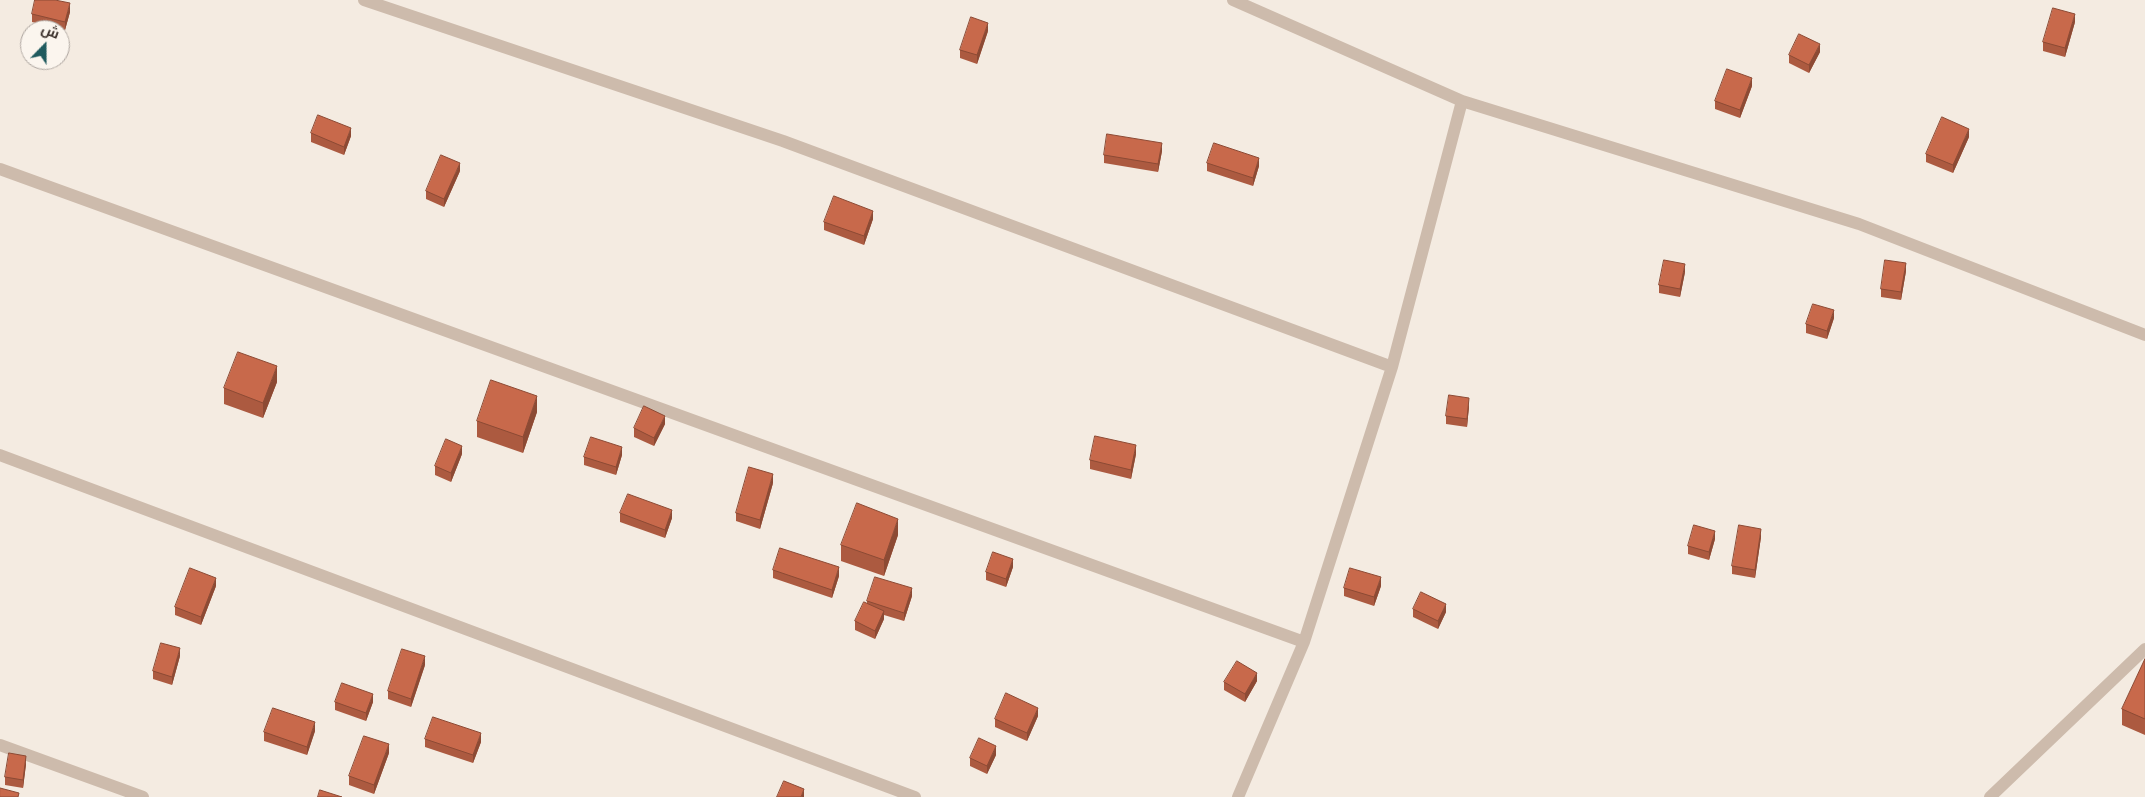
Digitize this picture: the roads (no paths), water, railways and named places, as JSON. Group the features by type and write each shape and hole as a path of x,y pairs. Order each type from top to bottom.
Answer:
{"street":[{"path":"364,0 783,141 1392,367"},
{"path":"1233,0 1462,101 1859,224 2145,335"},
{"path":"1238,797 1304,642 1392,367 1462,101"},
{"path":"0,169 1304,642"},
{"path":"0,455 915,797"},
{"path":"1990,797 2145,648"},
{"path":"0,745 143,797"}]}
